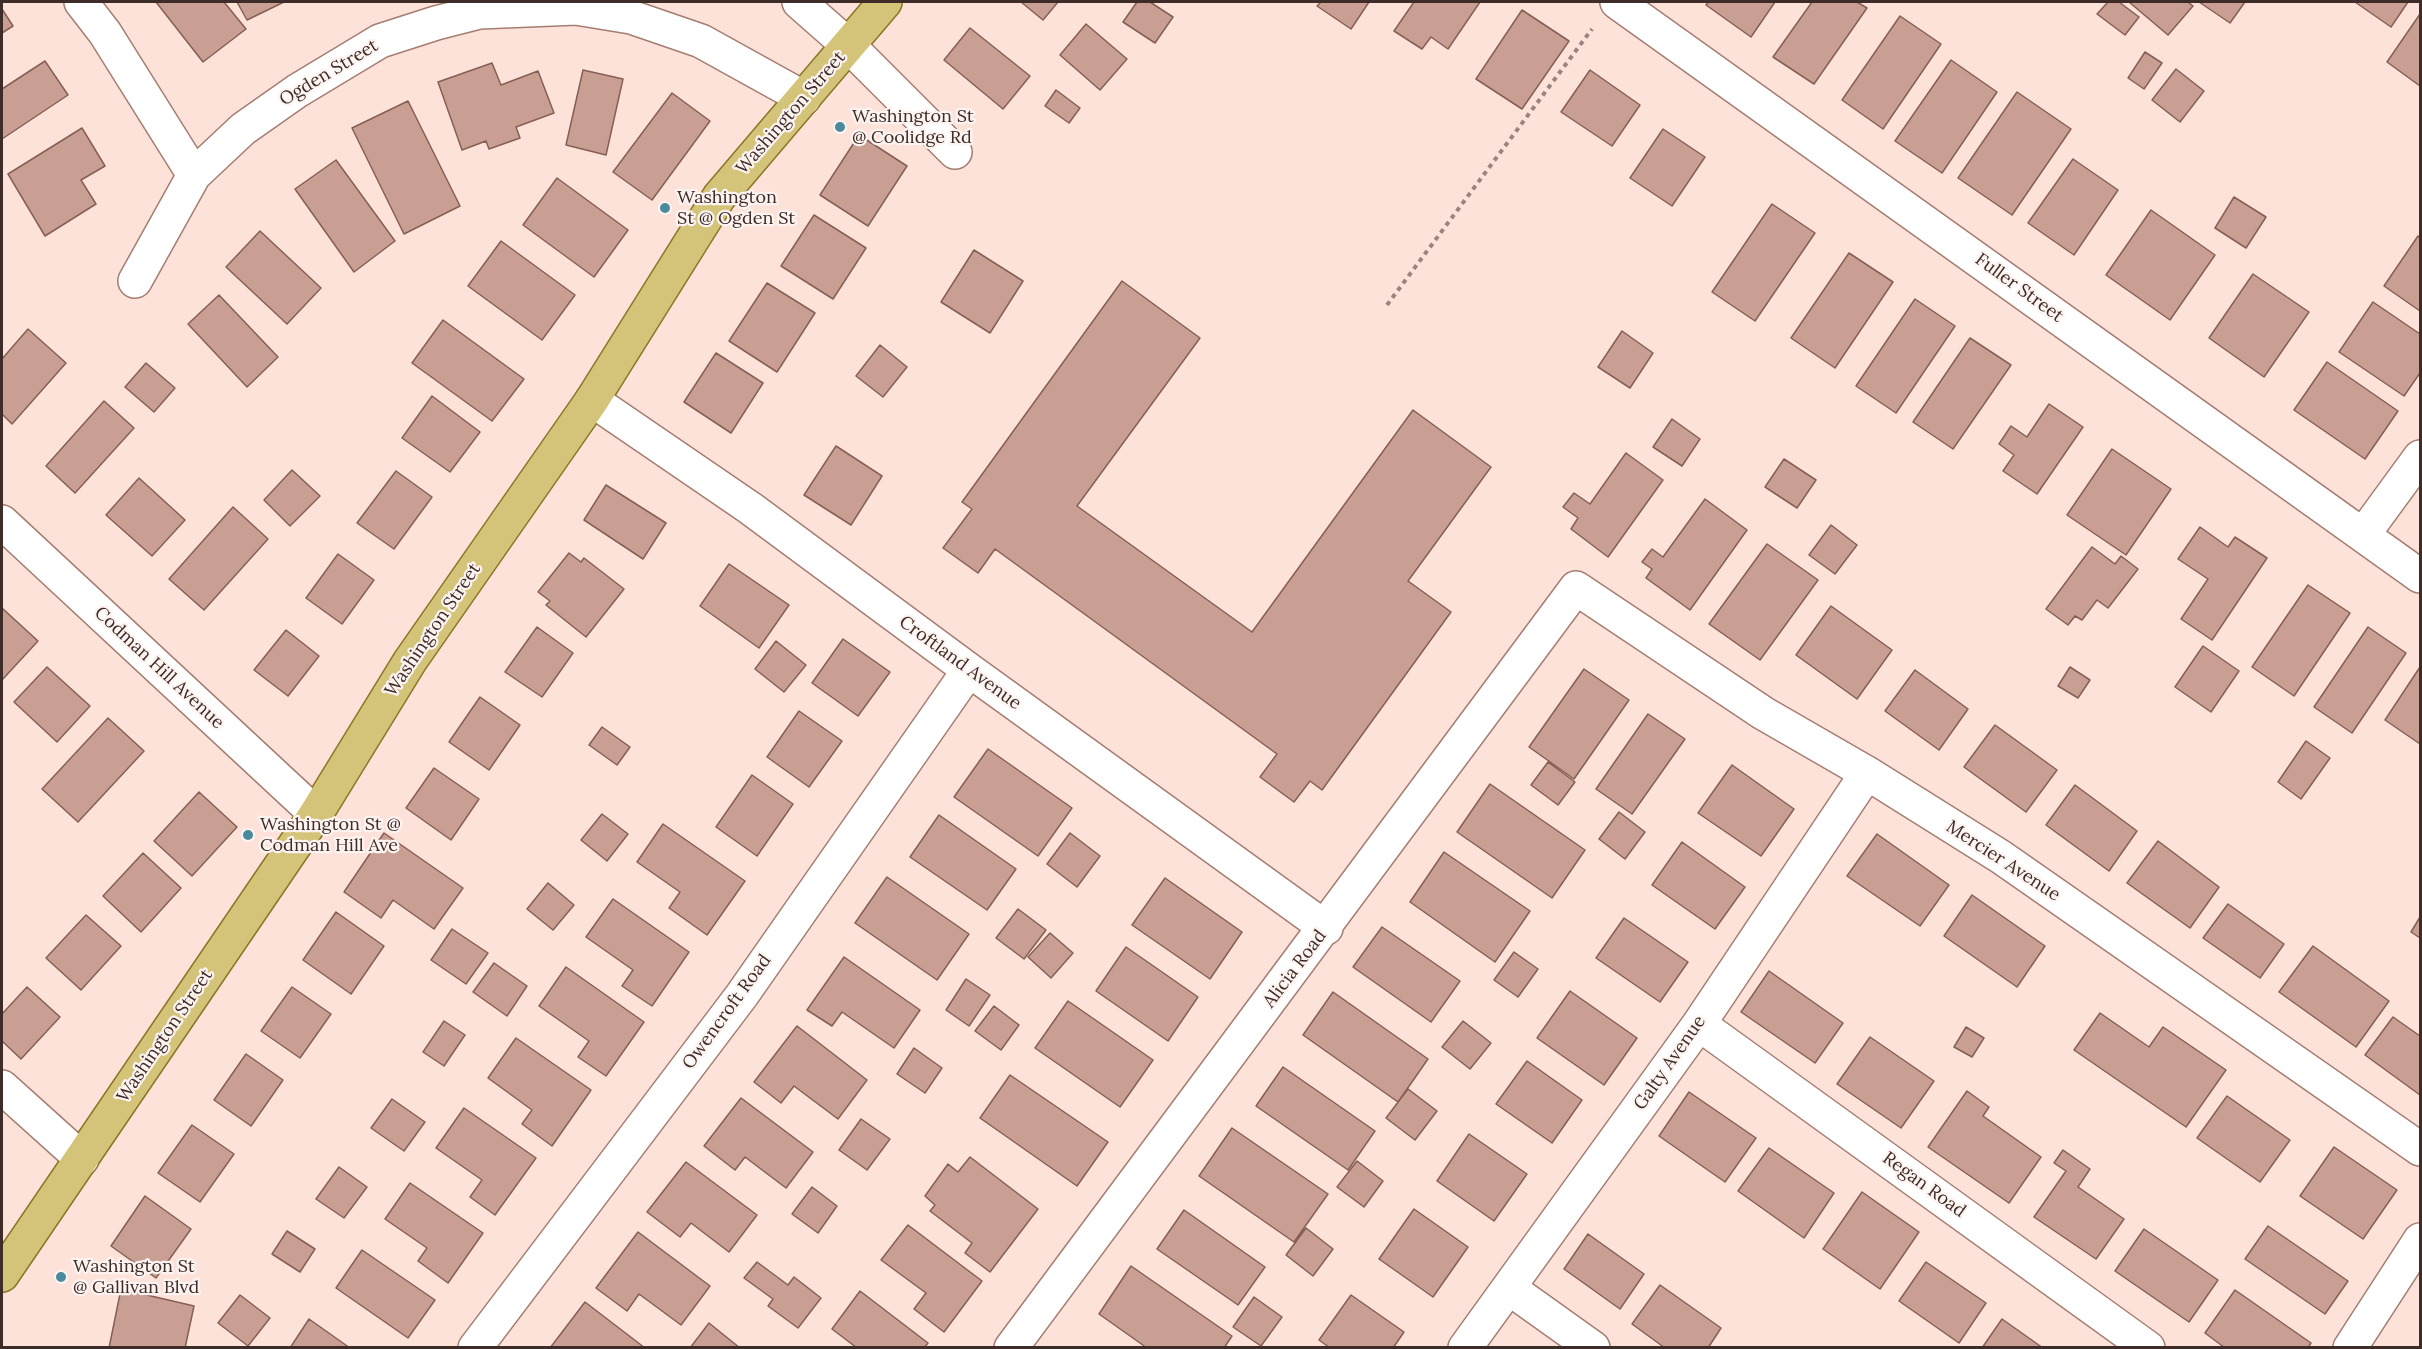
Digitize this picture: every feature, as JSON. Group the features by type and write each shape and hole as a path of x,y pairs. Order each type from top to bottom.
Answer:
{"main road":[{"name":"Washington Street","path":"2,1275 316,814 410,661 592,400 719,197 885,2"}],"street":[{"path":"81,2 105,33 194,175"},
{"path":"799,2 849,46 955,152"},
{"name":"Ogden Street","path":"135,281 194,175 243,129 297,91 380,41 479,12 576,8 631,17 701,41 804,98"},
{"name":"Fuller Street","path":"1607,11 2421,576"},
{"name":"Croftland Avenue","path":"592,400 750,508 969,670 1326,928"},
{"path":"2363,535 2421,457"},
{"name":"Codman Hill Avenue","path":"2,522 316,814"},
{"name":"Mercier Avenue","path":"1576,588 1764,713 1867,773 2001,857 2421,1149"},
{"name":"Alicia Road","path":"1011,1347 1326,928 1576,588"},
{"name":"Owencroft Road","path":"475,1347 742,995 969,670"},
{"name":"Galty Avenue","path":"1465,1347 1699,1024 1867,773"},
{"name":"Regan Road","path":"1699,1024 2148,1347"},
{"path":"2,1087 82,1159"},
{"path":"2350,1347 2421,1240"},
{"path":"1509,1288 1593,1347"}],"path":[{"path":"1387,305 1607,11"}],"building":[{"path":"156,2 224,2 246,29 203,62"},
{"path":"237,2 284,2 247,20"},
{"path":"1021,2 1058,2 1043,20"},
{"path":"1137,2 1150,2 1173,17 1155,43 1123,22"},
{"path":"1321,2 1369,2 1351,29 1317,6"},
{"path":"1414,2 1480,2 1448,49 1431,37 1422,49 1394,31"},
{"path":"1708,2 1775,2 1751,37 1706,5"},
{"path":"1812,2 1857,2 1867,8 1814,84 1773,57"},
{"path":"2108,2 2119,2 2139,17 2125,35 2097,14"},
{"path":"2129,2 2188,2 2193,6 2168,35"},
{"path":"2199,2 2245,2 2230,23"},
{"path":"2355,2 2408,2 2391,27"},
{"path":"2,9 13,26 2,33"},
{"path":"1522,10 1569,41 1522,109 1476,79"},
{"path":"2420,14 2420,86 2387,62"},
{"path":"1900,16 1941,44 1883,129 1842,100"},
{"path":"1086,24 1127,59 1100,90 1060,55"},
{"path":"970,28 1030,76 1003,109 944,60"},
{"path":"2145,52 2162,63 2144,89 2128,78"},
{"path":"1951,60 1997,92 1942,173 1895,141"},
{"path":"45,61 68,95 2,139 2,89"},
{"path":"492,63 501,85 538,71 554,113 516,127 520,138 489,149 486,141 462,150 438,82"},
{"path":"2176,69 2204,91 2180,122 2152,100"},
{"path":"583,70 623,79 606,155 566,145"},
{"path":"1590,70 1640,105 1612,146 1561,112"},
{"path":"1056,90 1080,108 1069,123 1045,106"},
{"path":"2017,92 2071,129 2012,215 1958,178"},
{"path":"672,93 710,121 652,200 613,172"},
{"path":"408,101 460,206 404,234 352,128"},
{"path":"82,128 105,166 81,180 96,204 45,236 8,174"},
{"path":"1663,129 1705,157 1672,206 1630,178"},
{"path":"859,135 907,166 868,226 820,195"},
{"path":"2073,159 2118,190 2074,255 2028,223"},
{"path":"336,160 395,241 354,272 295,189"},
{"path":"557,178 628,230 594,277 523,225"},
{"path":"2234,197 2266,217 2246,248 2215,228"},
{"path":"1772,204 1815,233 1755,321 1712,292"},
{"path":"2151,210 2215,255 2170,320 2106,275"},
{"path":"814,215 866,248 833,299 781,266"},
{"path":"260,231 321,288 287,324 226,267"},
{"path":"2418,236 2420,238 2420,311 2384,286"},
{"path":"501,241 575,295 542,340 468,286"},
{"path":"974,250 1023,281 990,333 941,302"},
{"path":"1849,253 1893,282 1835,368 1791,338"},
{"path":"2253,274 2309,312 2264,377 2209,338"},
{"path":"1122,281 1200,338 1077,506 1252,632 1413,410 1491,467 1408,581 1451,612 1322,790 1310,781 1294,802 1260,777 1277,754 995,549 978,573 943,548 972,509 962,502"},
{"path":"767,283 815,313 777,372 729,341"},
{"path":"219,295 278,357 247,387 188,324"},
{"path":"1915,299 1955,326 1896,413 1856,386"},
{"path":"2373,302 2420,334 2420,373 2404,396 2339,352"},
{"path":"443,320 524,379 492,421 412,363"},
{"path":"28,329 66,363 12,424 2,414 2,359"},
{"path":"1622,331 1653,353 1630,388 1598,367"},
{"path":"1970,338 2011,365 1953,449 1913,422"},
{"path":"880,345 907,367 883,397 856,376"},
{"path":"716,353 763,383 731,433 684,402"},
{"path":"2327,362 2398,411 2365,459 2294,410"},
{"path":"146,363 175,388 154,412 125,387"},
{"path":"432,396 480,432 450,472 402,438"},
{"path":"104,401 134,428 75,493 46,466"},
{"path":"2049,404 2083,427 2037,494 2003,471 2014,455 1999,444 2011,426 2027,437"},
{"path":"1672,419 1700,439 1682,466 1653,447"},
{"path":"836,446 882,476 851,525 804,495"},
{"path":"2112,449 2171,489 2126,555 2067,515"},
{"path":"1626,453 1663,480 1608,557 1571,529 1578,518 1563,507 1574,493 1590,504"},
{"path":"1784,459 1816,480 1797,508 1765,487"},
{"path":"292,470 320,496 290,526 264,500"},
{"path":"396,471 432,497 394,549 357,523"},
{"path":"139,478 185,520 152,556 106,515"},
{"path":"606,485 666,523 643,559 584,520"},
{"path":"1705,499 1747,530 1690,610 1646,578 1652,569 1642,562 1652,549 1663,557"},
{"path":"233,507 268,539 204,610 169,579"},
{"path":"1831,525 1857,545 1835,574 1809,555"},
{"path":"2200,527 2228,547 2235,537 2267,558 2212,640 2181,619 2208,579 2178,559"},
{"path":"1767,544 1818,580 1760,660 1709,624"},
{"path":"2092,547 2115,564 2121,556 2138,569 2108,608 2097,600 2082,620 2075,616 2068,625 2046,609"},
{"path":"569,553 581,562 584,558 624,589 586,637 546,605 550,601 538,592"},
{"path":"338,554 374,580 342,624 306,598"},
{"path":"729,564 789,605 759,648 700,606"},
{"path":"2308,585 2350,613 2294,696 2252,667"},
{"path":"1831,606 1892,650 1857,699 1796,655"},
{"path":"2,608 38,641 2,680"},
{"path":"537,627 573,653 542,697 505,672"},
{"path":"2368,627 2406,653 2352,733 2314,707"},
{"path":"286,630 319,656 288,696 254,670"},
{"path":"843,639 890,672 858,716 812,683"},
{"path":"776,641 806,665 784,692 755,669"},
{"path":"2203,646 2239,671 2211,712 2175,687"},
{"path":"47,667 90,706 57,742 14,702"},
{"path":"2070,667 2090,680 2078,698 2058,686"},
{"path":"2420,667 2420,744 2385,720"},
{"path":"1584,669 1629,700 1574,779 1529,747"},
{"path":"1915,670 1968,709 1939,750 1885,711"},
{"path":"480,697 520,725 489,770 449,742"},
{"path":"799,711 842,741 809,787 767,757"},
{"path":"1648,714 1685,739 1632,814 1596,789"},
{"path":"108,718 144,751 78,822 42,789"},
{"path":"1995,725 2057,770 2026,812 1964,767"},
{"path":"602,727 630,747 617,765 589,745"},
{"path":"2306,741 2330,758 2301,799 2278,782"},
{"path":"988,749 1072,808 1038,856 954,797"},
{"path":"1548,762 1575,782 1558,805 1531,785"},
{"path":"1732,765 1794,809 1761,856 1698,813"},
{"path":"434,768 479,799 451,840 406,808"},
{"path":"752,775 793,804 757,856 716,827"},
{"path":"1490,784 1585,850 1552,898 1457,832"},
{"path":"2075,785 2137,831 2109,871 2046,825"},
{"path":"199,792 237,827 192,876 154,841"},
{"path":"1619,812 1645,832 1625,859 1599,839"},
{"path":"602,814 628,834 607,861 581,840"},
{"path":"939,815 1016,869 987,910 910,857"},
{"path":"663,824 745,881 707,935 669,908 680,892 637,862"},
{"path":"384,833 463,888 434,929 393,900 381,918 344,892"},
{"path":"1070,833 1100,856 1077,887 1047,864"},
{"path":"1877,834 1949,885 1920,926 1847,876"},
{"path":"2158,841 2219,887 2190,928 2127,883"},
{"path":"1682,842 1745,887 1715,929 1652,885"},
{"path":"1444,852 1530,911 1495,962 1410,902"},
{"path":"143,853 181,888 141,932 103,896"},
{"path":"887,877 969,934 937,980 855,923"},
{"path":"1165,878 1242,932 1210,979 1132,925"},
{"path":"548,883 574,905 553,930 527,909"},
{"path":"1972,895 2045,946 2017,987 1944,936"},
{"path":"613,899 689,952 652,1006 622,986 633,970 586,937"},
{"path":"2228,904 2284,944 2260,978 2203,938"},
{"path":"1018,909 1046,930 1024,959 996,938"},
{"path":"336,912 384,946 351,994 303,960"},
{"path":"86,915 121,946 81,990 46,958"},
{"path":"2420,917 2420,938 2411,932"},
{"path":"1624,918 1688,962 1660,1002 1596,958"},
{"path":"1382,927 1460,981 1431,1022 1353,967"},
{"path":"452,929 488,953 466,984 431,960"},
{"path":"1050,933 1073,953 1051,978 1028,957"},
{"path":"2313,946 2389,1001 2356,1047 2279,992"},
{"path":"1126,947 1198,997 1168,1041 1096,991"},
{"path":"1514,952 1538,969 1518,997 1494,980"},
{"path":"844,957 920,1010 894,1048 842,1012 832,1026 807,1010"},
{"path":"494,963 527,986 507,1016 473,992"},
{"path":"566,967 644,1022 606,1076 578,1057 589,1041 539,1006"},
{"path":"1769,971 1843,1023 1815,1063 1741,1012"},
{"path":"966,979 990,995 969,1026 946,1010"},
{"path":"27,987 60,1017 21,1059 2,1041 2,1014"},
{"path":"292,987 331,1014 300,1058 261,1031"},
{"path":"1570,991 1637,1038 1604,1085 1537,1038"},
{"path":"1333,992 1428,1059 1398,1102 1303,1035"},
{"path":"1068,1001 1153,1060 1120,1107 1035,1048"},
{"path":"994,1006 1019,1025 1001,1050 975,1031"},
{"path":"2100,1013 2149,1047 2163,1027 2226,1070 2186,1127 2074,1050"},
{"path":"2393,1017 2420,1036 2420,1095 2365,1055"},
{"path":"444,1021 465,1035 444,1066 423,1052"},
{"path":"1463,1021 1491,1043 1470,1069 1442,1047"},
{"path":"797,1026 867,1080 838,1119 794,1086 781,1103 754,1082"},
{"path":"1966,1027 1984,1038 1972,1057 1954,1047"},
{"path":"1870,1037 1934,1081 1901,1128 1837,1084"},
{"path":"516,1038 591,1090 552,1146 522,1124 532,1110 488,1078"},
{"path":"914,1048 942,1068 925,1093 897,1074"},
{"path":"246,1054 283,1080 251,1126 214,1100"},
{"path":"1527,1061 1582,1100 1552,1143 1496,1104"},
{"path":"1283,1067 1375,1131 1348,1170 1256,1106"},
{"path":"1010,1075 1108,1142 1077,1186 980,1118"},
{"path":"1408,1089 1437,1111 1415,1140 1386,1118"},
{"path":"1967,1091 1989,1107 1983,1116 2041,1157 2009,1203 1928,1147"},
{"path":"1689,1092 1756,1138 1725,1182 1659,1136"},
{"path":"2227,1096 2290,1140 2260,1182 2197,1138"},
{"path":"741,1098 813,1152 786,1188 745,1157 735,1170 704,1146"},
{"path":"392,1099 425,1122 404,1151 371,1128"},
{"path":"464,1108 536,1158 495,1215 470,1197 482,1180 436,1148"},
{"path":"861,1119 890,1139 867,1170 839,1150"},
{"path":"192,1125 234,1154 200,1202 158,1173"},
{"path":"1232,1128 1328,1194 1294,1242 1199,1176"},
{"path":"1469,1134 1527,1174 1494,1221 1437,1181"},
{"path":"2334,1147 2397,1190 2363,1239 2300,1196"},
{"path":"1769,1148 1834,1193 1804,1238 1738,1191"},
{"path":"2063,1150 2090,1169 2078,1187 2124,1219 2096,1259 2034,1217 2066,1171 2054,1163"},
{"path":"970,1157 1038,1209 990,1272 965,1253 972,1243 930,1211 935,1205 925,1196 948,1164 958,1172"},
{"path":"1357,1161 1383,1181 1364,1207 1337,1187"},
{"path":"686,1162 757,1215 729,1252 691,1223 680,1237 647,1212"},
{"path":"339,1167 367,1187 344,1218 316,1199"},
{"path":"410,1183 483,1233 448,1283 418,1261 427,1248 385,1219"},
{"path":"812,1187 837,1206 818,1233 792,1214"},
{"path":"1862,1192 1919,1232 1880,1289 1823,1249"},
{"path":"145,1196 191,1229 156,1278 111,1246"},
{"path":"1414,1209 1468,1247 1433,1297 1379,1259"},
{"path":"1184,1210 1265,1267 1238,1305 1157,1249"},
{"path":"908,1225 982,1281 944,1332 914,1309 926,1293 881,1260"},
{"path":"2268,1226 2348,1281 2325,1314 2245,1259"},
{"path":"1306,1228 1333,1249 1313,1276 1286,1255"},
{"path":"2144,1229 2218,1280 2189,1322 2115,1271"},
{"path":"287,1231 315,1249 300,1272 272,1254"},
{"path":"638,1232 710,1286 681,1325 639,1294 627,1311 596,1288"},
{"path":"1588,1234 1644,1274 1620,1309 1564,1269"},
{"path":"362,1250 435,1300 408,1338 336,1288"},
{"path":"757,1262 788,1285 794,1277 821,1298 798,1328 768,1306 773,1299 744,1278"},
{"path":"1926,1262 1986,1303 1959,1343 1899,1301"},
{"path":"1131,1266 1232,1336 1224,1348 1147,1348 1099,1314"},
{"path":"1660,1285 1721,1328 1708,1348 1665,1348 1632,1324"},
{"path":"121,1289 194,1306 185,1348 109,1348"},
{"path":"2235,1290 2311,1343 2308,1348 2225,1348 2205,1333"},
{"path":"860,1291 928,1343 924,1348 857,1348 832,1329"},
{"path":"240,1295 270,1318 248,1346 218,1323"},
{"path":"1351,1295 1404,1332 1393,1348 1330,1348 1319,1340"},
{"path":"1254,1297 1282,1317 1261,1346 1233,1327"},
{"path":"585,1302 645,1348 550,1348"},
{"path":"309,1319 350,1348 290,1348"},
{"path":"2002,1319 2043,1348 1982,1348"},
{"path":"709,1323 740,1348 690,1348"}],"place":[{"name":"Washington St @ Coolidge Rd","path":"840,127"},
{"name":"Washington St @ Ogden St","path":"665,208"},
{"name":"Washington St @ Codman Hill Ave","path":"248,835"},
{"name":"Washington St @ Gallivan Blvd","path":"61,1277"}]}
